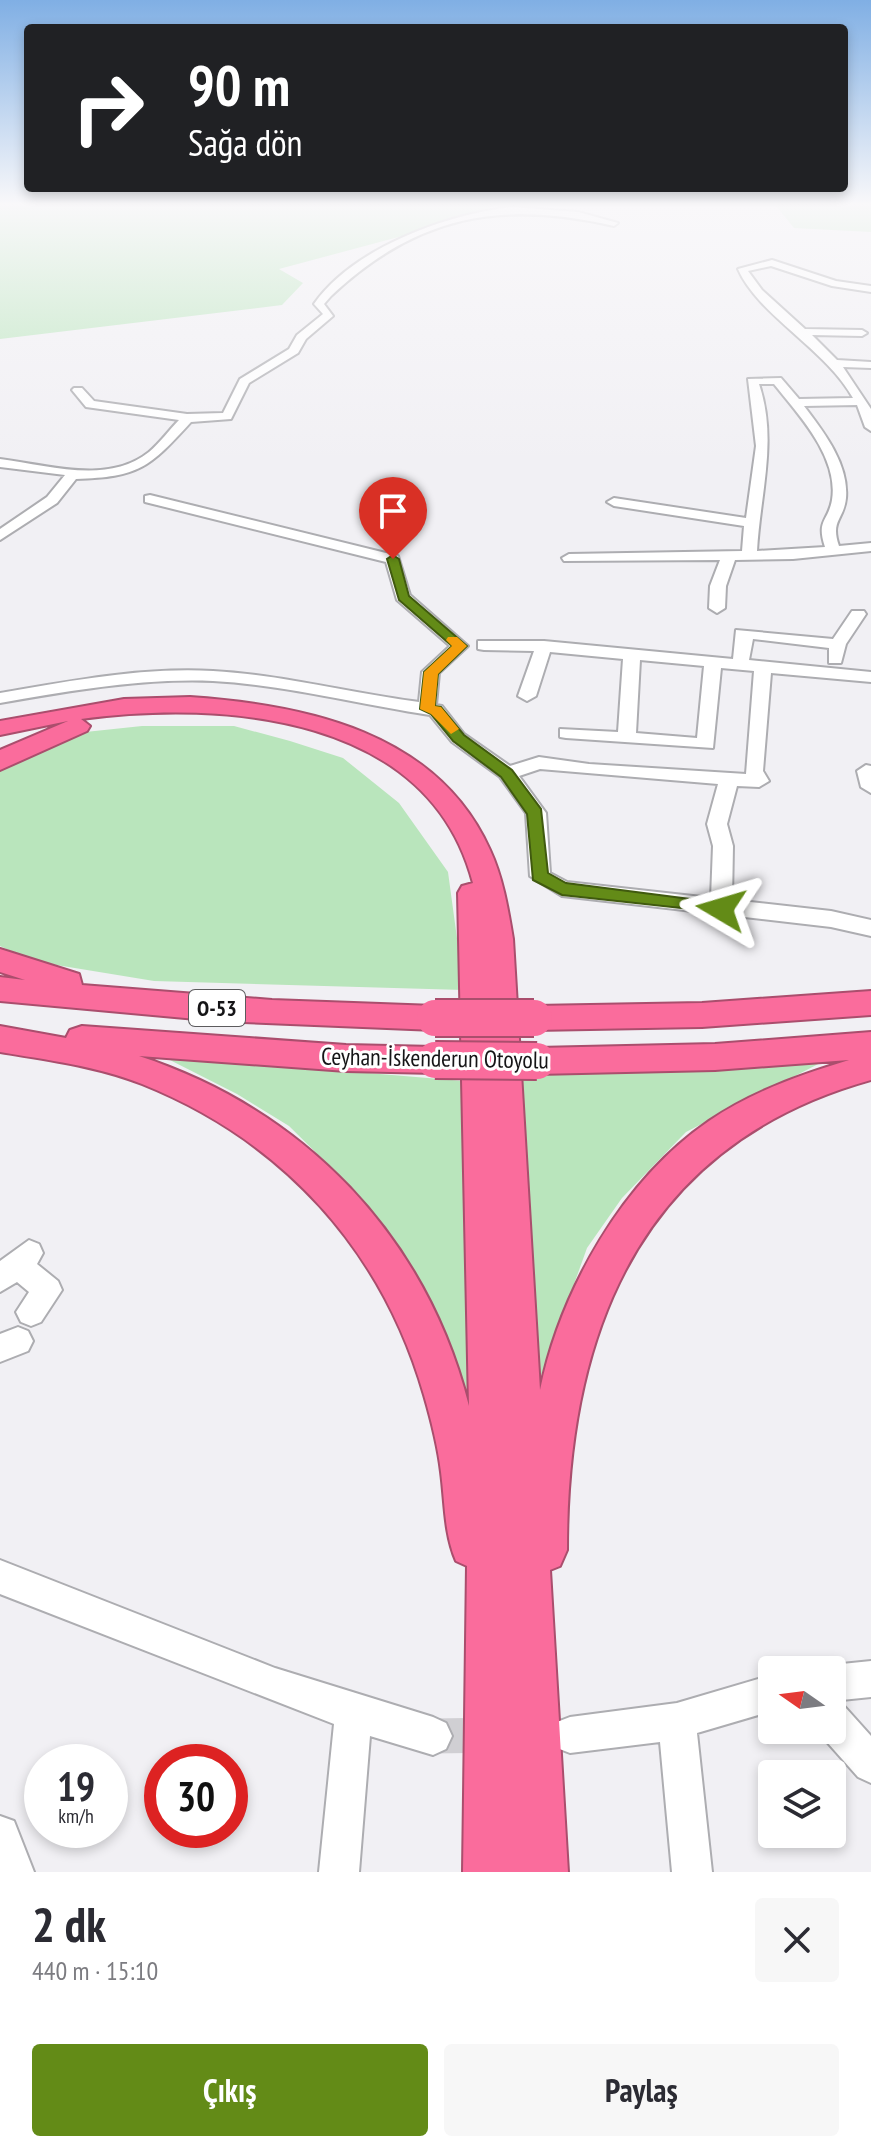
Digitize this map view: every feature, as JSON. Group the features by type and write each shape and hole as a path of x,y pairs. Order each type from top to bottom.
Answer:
{"highway":[{"path":"0,728 85,710 150,703 223,704 286,713 342,732 405,765 438,794 469,835 489,884 498,939 541,1872"},
{"path":"0,762 53,734 94,720 152,713 242,716 293,728 356,751 424,799 454,838 471,884 476,939 490,1402 490,1872"},
{"path":"0,960 49,978 125,995 352,1017"},
{"name":"Ceyhan-İskenderun Otoyolu","path":"0,989 126,1002 352,1017 702,1015 871,1003"},
{"name":"Ceyhan-İskenderun Otoyolu","path":"0,1030 267,1053 435,1060 715,1057 871,1045"},
{"path":"0,1039 80,1052 155,1074 212,1099 262,1128 322,1177 360,1223 401,1284 431,1354 455,1430 470,1513 483,1707 484,1872"},
{"path":"556,1872 543,1519 555,1411 578,1330 612,1255 652,1199 702,1146 754,1111 808,1086 871,1067"}],"street":[{"path":"78,390 90,404 136,408 187,418 213,419 230,414 244,381 294,351 301,337 329,314 319,304 333,289"},
{"path":"757,289 831,363 858,397 871,427"},
{"path":"801,332 862,333"},
{"path":"831,363 871,365"},
{"path":"749,556 750,523 762,477 762,452 752,381 777,380 811,421 833,469 839,493 837,505 826,520 826,532 833,549"},
{"path":"795,403 871,393"},
{"path":"0,463 78,473 115,474 135,467 155,454 187,418"},
{"path":"0,536 52,500 78,473"},
{"path":"150,499 393,559 403,597 460,646 431,672 427,709"},
{"path":"614,502 750,523"},
{"path":"569,558 793,555 871,547"},
{"path":"717,608 718,586 729,556"},
{"path":"833,674 838,644 858,614"},
{"path":"740,665 745,639 742,633 838,644"},
{"path":"484,645 544,646 871,677"},
{"path":"527,696 544,646"},
{"path":"627,738 632,656"},
{"path":"566,733 706,744 713,662"},
{"path":"507,773 539,763 759,781 754,771 763,668"},
{"path":"0,698 99,681 213,676 263,681 436,710 458,738 507,773 536,813 540,876 562,889 831,919 871,928"},
{"path":"721,909 723,846 717,824 729,780"},
{"path":"15,1265 48,1290 31,1312"},
{"path":"0,1577 20,1582 191,1655 353,1714 433,1736"},
{"path":"846,1682 871,1679"},
{"path":"570,1735 677,1721 758,1697"},
{"path":"339,1872 353,1714"},
{"path":"677,1721 692,1872"},
{"path":"846,1736 871,1764"},
{"path":"0,1835 14,1872"}],"green space":[{"path":"0,289 297,289 282,305 0,339"},
{"path":"142,726 234,726 290,741 343,758 399,803 448,872 464,990 154,981 32,961 0,946 0,769 76,733"},
{"path":"162,1056 464,1081 472,1447 414,1278 359,1195 289,1126 237,1094"},
{"path":"826,1060 686,1132 622,1198 587,1248 528,1412 514,1075"}],"tunnel":[{"path":"433,1736 492,1735"}],"slow traffic":[{"path":"451,729 436,710 427,709 431,672 460,646 452,640"}],"route":[{"path":"393,559 403,597 460,646 431,672 427,709 436,710 458,738 507,773 536,813 540,876 562,889 721,909"}]}
